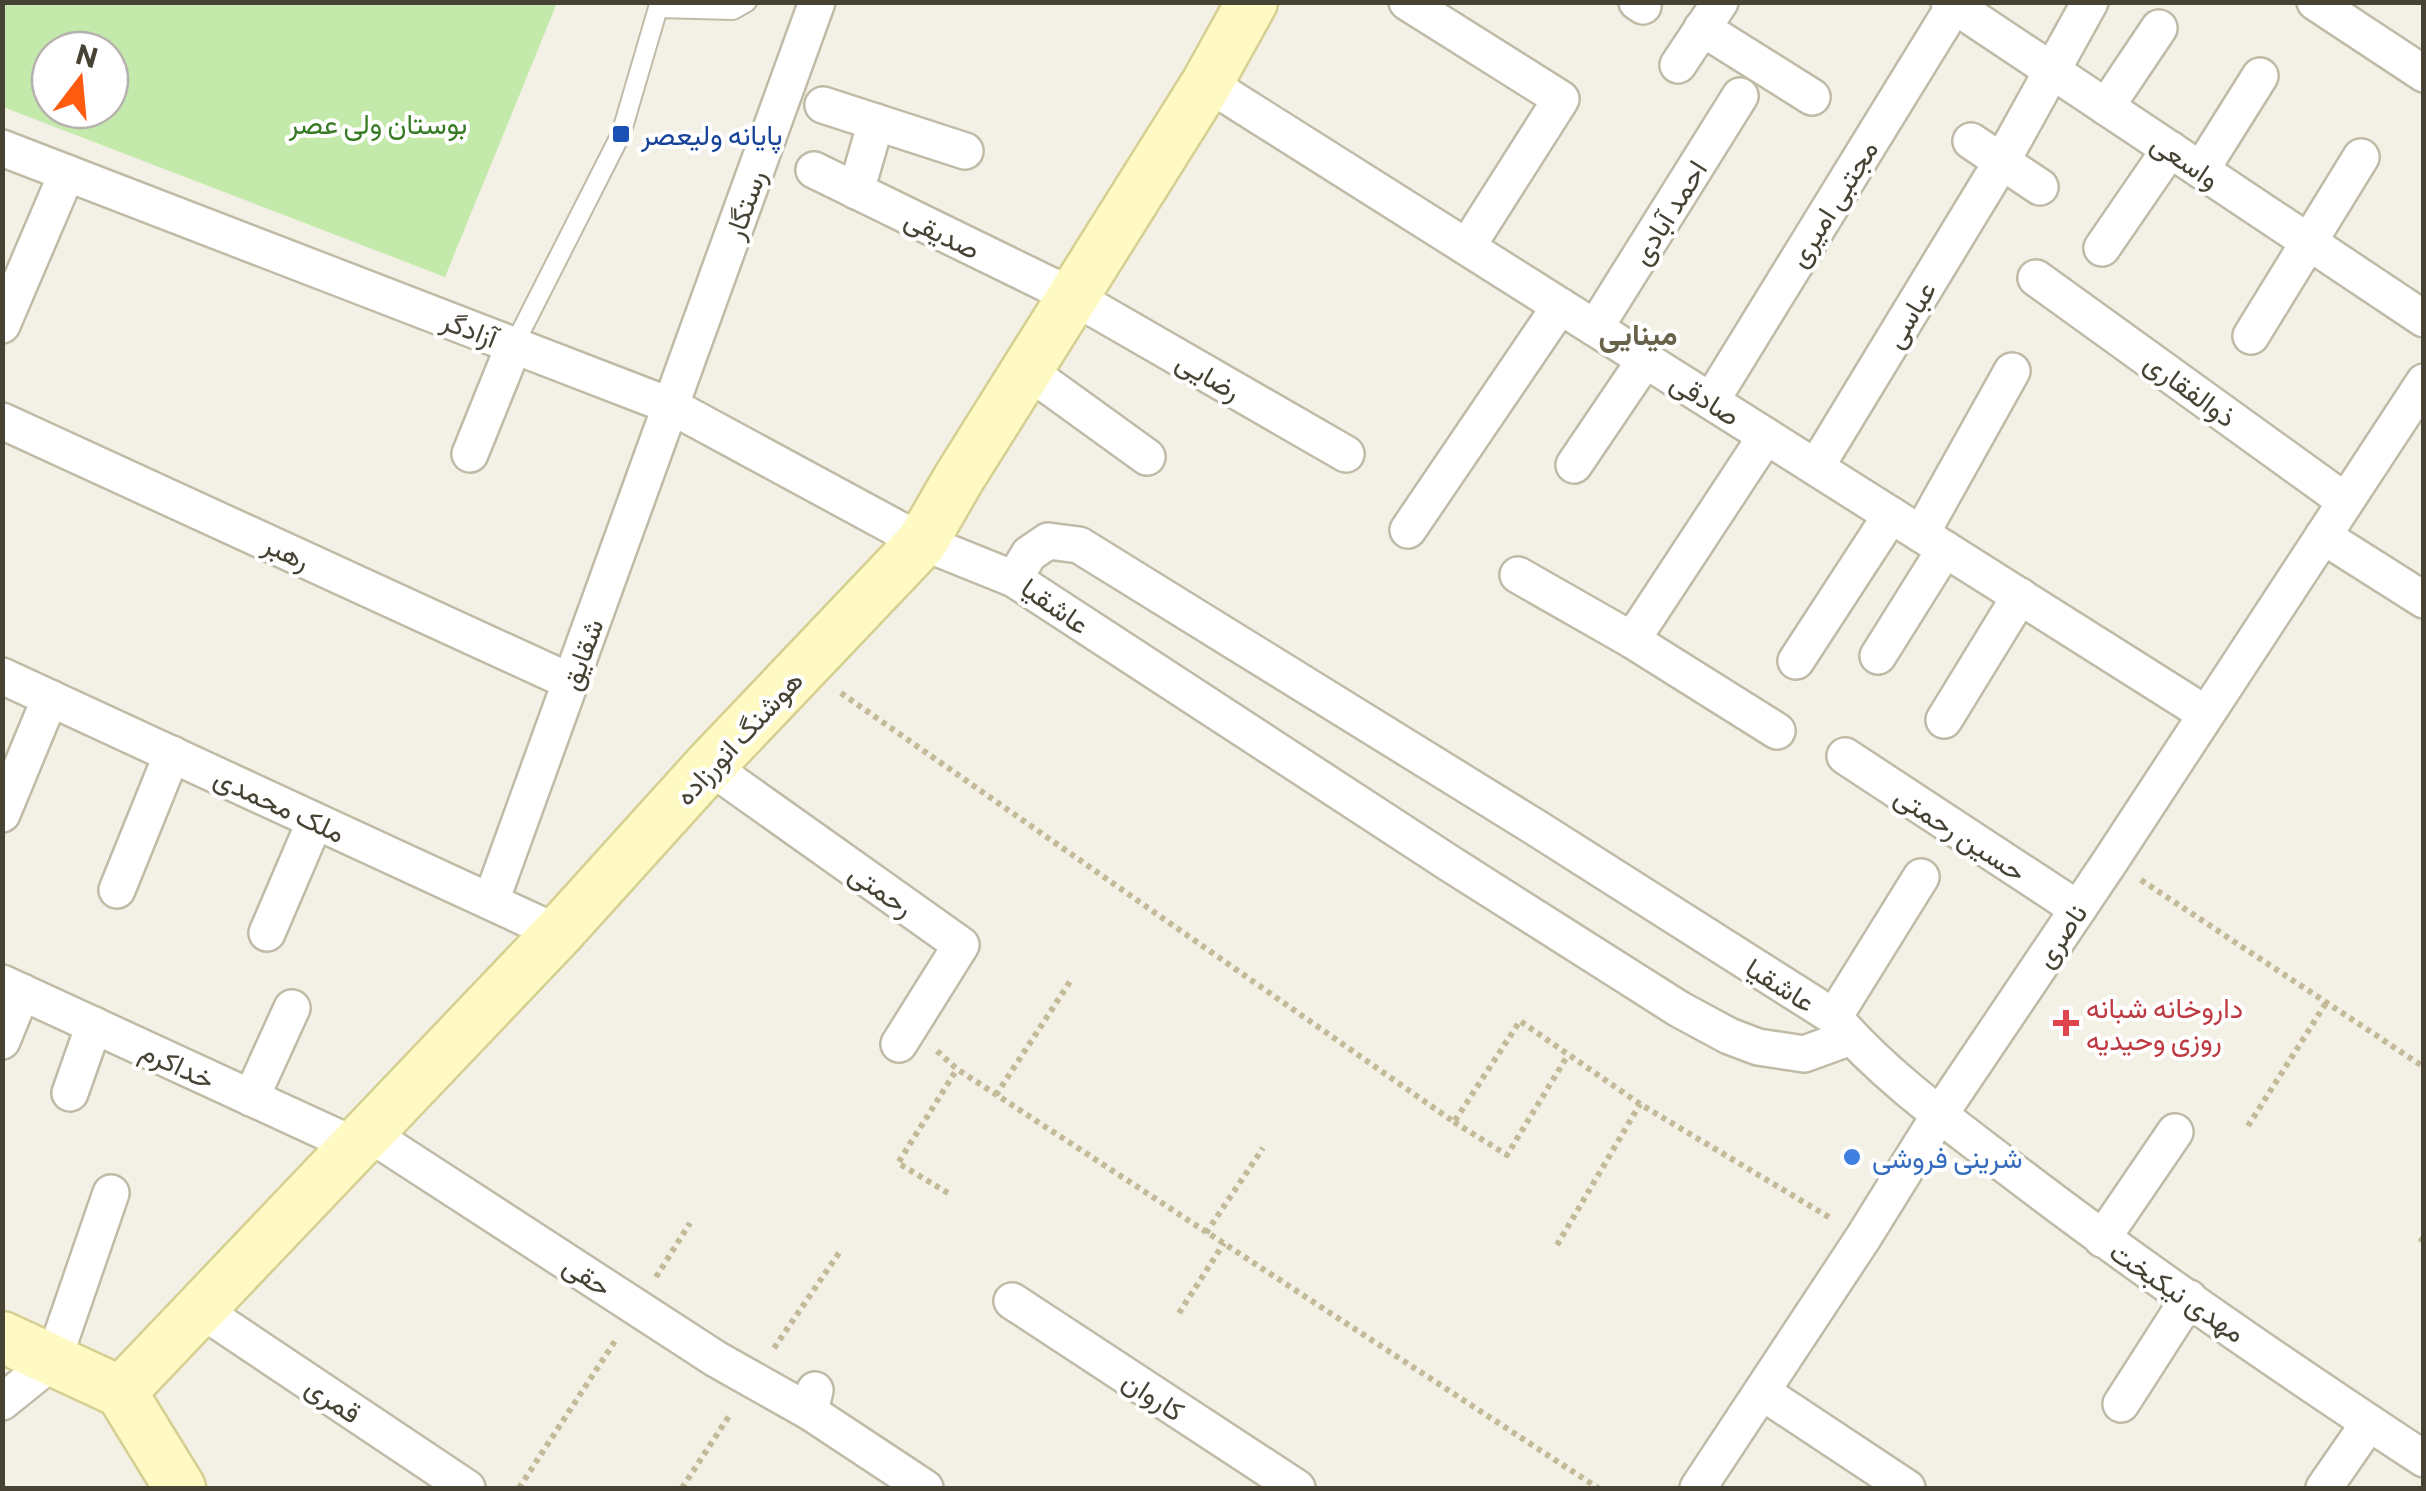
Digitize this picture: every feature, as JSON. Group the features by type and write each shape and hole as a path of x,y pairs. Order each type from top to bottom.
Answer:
{"main road":[{"name":"هوشنگ انورزاده","path":"121,1392 558,933 709,766 922,542 1207,83 1252,2"},
{"path":"2,1337 121,1392 180,1488"}],"street":[{"name":"رستگار","path":"672,406 816,2"},
{"path":"1407,2 1561,99 1467,247"},
{"path":"2052,72 2090,2"},
{"path":"2314,2 2424,74"},
{"name":"واسعی","path":"1951,4 1999,16 2052,72 2424,318"},
{"name":"مجتبی امیری","path":"1711,401 1951,4"},
{"path":"1678,65 1711,15 1812,97"},
{"path":"2106,107 2159,28"},
{"name":"عباسی","path":"1816,468 2052,72"},
{"path":"2201,170 2260,76"},
{"name":"صادقی","path":"1207,83 2206,714"},
{"name":"احمد آبادی","path":"1594,328 1740,96"},
{"path":"822,105 965,151"},
{"path":"856,190 876,122"},
{"path":"1971,141 2040,187"},
{"name":"آزادگر","path":"2,148 672,406 922,542 1014,579"},
{"path":"2102,248 2170,149"},
{"path":"2251,336 2360,157"},
{"name":"صدیقی","path":"814,170 1072,296"},
{"path":"2,325 67,173"},
{"name":"ذوالفقاری","path":"2036,278 2346,501"},
{"name":"رضایی","path":"1072,296 1346,454"},
{"path":"1408,530 1560,306"},
{"path":"470,454 514,346"},
{"path":"1574,465 1645,360"},
{"path":"1028,371 1147,457"},
{"path":"1878,656 1919,532 2012,371"},
{"name":"ناصری","path":"1698,1488 2424,382"},
{"name":"شقایق","path":"491,901 672,406"},
{"name":"رهبر","path":"4,425 571,682"},
{"path":"1632,640 1766,436"},
{"path":"1796,661 1919,532"},
{"path":"2323,536 2424,600"},
{"name":"عاشقیا","path":"1843,1027 1804,1054 1758,1048 1679,1008 1434,854 1014,579 1029,554 1048,541 1080,544 1538,829 1843,1027 1940,1114"},
{"path":"1518,575 1632,640 1777,731"},
{"path":"1944,720 2020,596"},
{"name":"ملک محمدی","path":"2,676 558,933"},
{"path":"2,814 50,698"},
{"path":"117,890 172,754"},
{"name":"حسین رحمتی","path":"1845,756 2078,909"},
{"name":"رحمتی","path":"709,766 961,945 904,1035"},
{"path":"267,934 315,820"},
{"path":"1843,1027 1921,877"},
{"path":"2,1041 12,988"},
{"name":"خداکرم","path":"12,988 251,1098 361,1139"},
{"path":"251,1098 292,1008"},
{"path":"70,1093 94,1026"},
{"name":"مهدی نیکبخت","path":"1940,1114 2102,1239 2424,1459"},
{"path":"2102,1239 2175,1132"},
{"name":"حقی","path":"361,1139 753,1380 813,1401 926,1488"},
{"path":"2,1402 53,1360 111,1193"},
{"path":"2121,1404 2189,1298"},
{"name":"کاروان","path":"1012,1300 1296,1488"},
{"name":"قمری","path":"200,1310 467,1488"},
{"path":"1762,1392 1907,1488"},
{"path":"2324,1488 2368,1423"}],"lane":[{"path":"514,346 621,134 658,8 733,10 748,2"}],"path":[{"path":"804,666 1454,1122 1507,1155 1568,1055"},
{"path":"2110,860 2424,1068"},
{"path":"996,1095 1071,980"},
{"path":"2248,1126 2326,1003"},
{"path":"1454,1122 1520,1022 1640,1104 1863,1238"},
{"path":"904,1035 1598,1488"},
{"path":"948,1194 898,1163 957,1069"},
{"path":"1557,1246 1640,1104"},
{"path":"1206,1232 1263,1148"},
{"path":"518,1488 690,1223"},
{"path":"1179,1313 1224,1244"},
{"path":"682,1488 841,1250"}],"green space":[{"name":"بوستان ولی عصر","path":"3,2 557,3 445,277 63,130 130,130 130,30 30,30 30,117 3,107"}],"place":[{"name":"پایانه ولیعصر","path":"621,134"},
{"name":"داروخانه شبانه روزی وحیدیه","path":"2066,1023"},
{"name":"شرینی فروشی","path":"1852,1157"}],"district":[{"name":"مینایی","path":"1638,332"}]}
